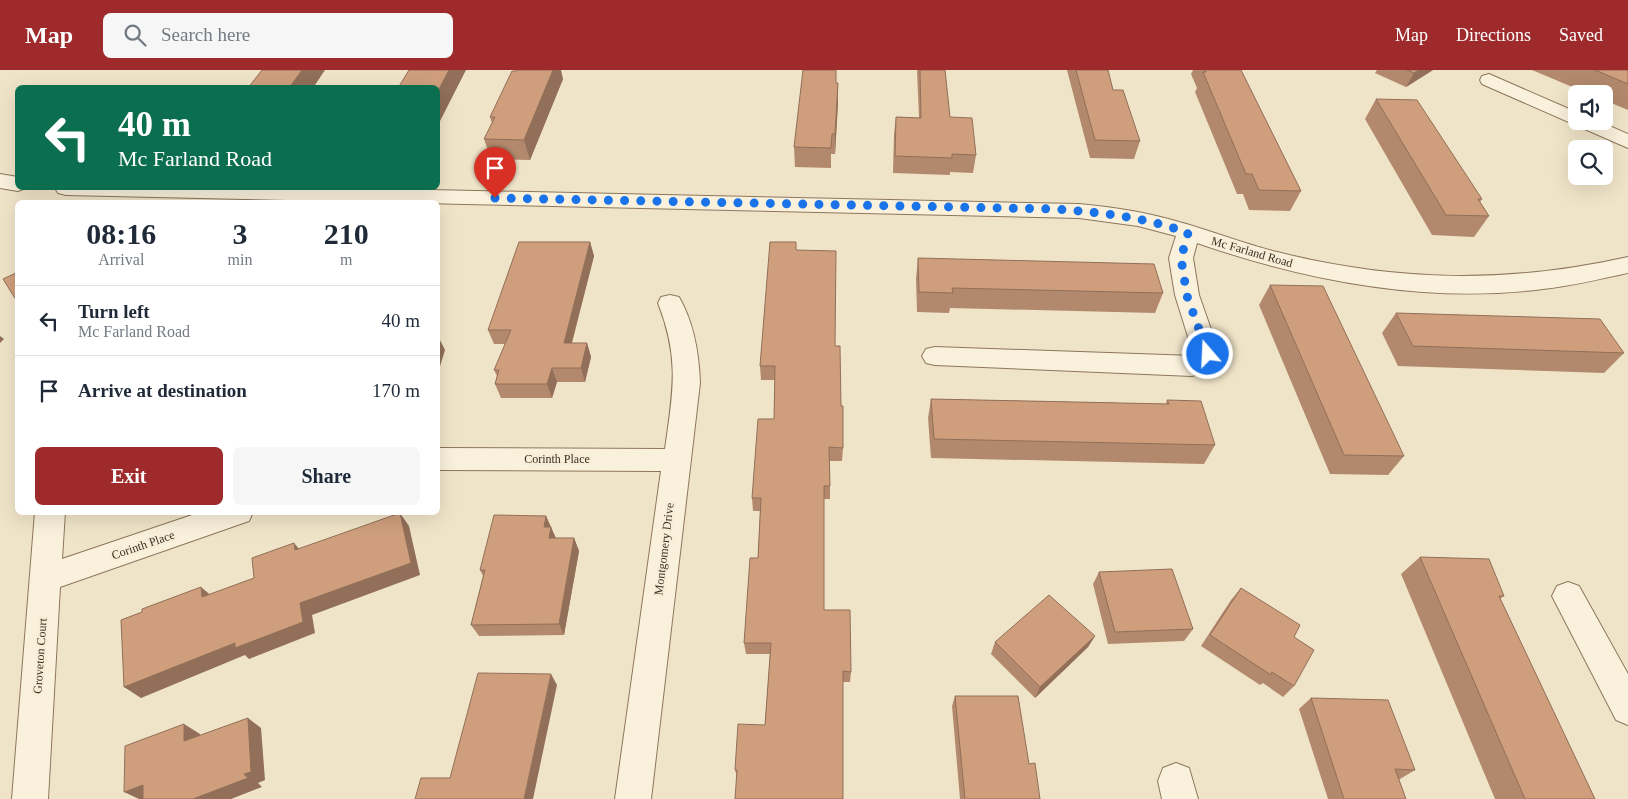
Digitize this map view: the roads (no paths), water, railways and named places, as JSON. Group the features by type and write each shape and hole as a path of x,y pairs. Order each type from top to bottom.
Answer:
{"street":[{"path":"1489,80 1568,115"},
{"path":"1601,130 1628,142"},
{"path":"0,181 15,184"},
{"name":"Mc Farland Road","path":"153,190 1053,209 1132,218 1188,233 1236,249 1309,267 1360,276 1429,284 1483,285 1534,283 1581,276 1628,265"},
{"path":"935,356 1192,366 1204,363 1208,354 1187,296 1181,258 1188,233"},
{"name":"Montgomery Drive","path":"633,799 686,383 684,337 680,322 670,302"},
{"name":"Corinth Place","path":"440,458 676,460"},
{"name":"Groveton Court","path":"30,799 50,515"},
{"name":"Corinth Place","path":"46,578 230,515"},
{"path":"1568,596 1628,708"}]}
